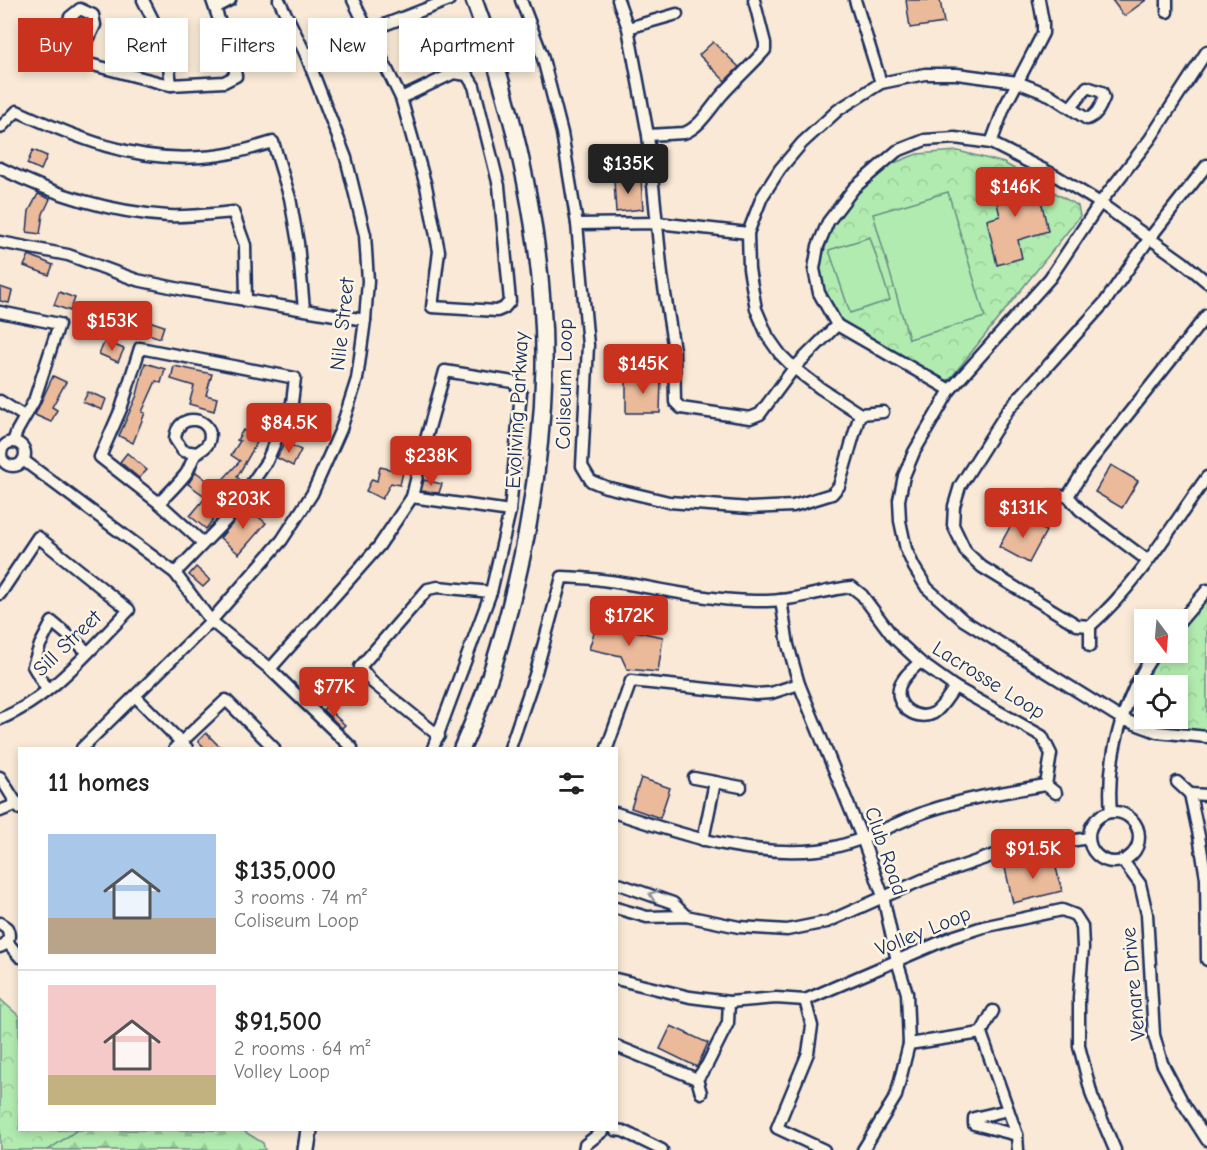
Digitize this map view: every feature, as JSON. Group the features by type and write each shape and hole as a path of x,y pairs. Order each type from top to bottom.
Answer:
{"street":[{"path":"143,0 167,48 171,84"},
{"path":"93,65 171,84 225,82 236,76 231,54 213,4 230,0"},
{"name":"Nile Street","path":"83,747 211,621 282,540 312,494 341,429 357,379 368,281 365,235 346,158 306,55 279,0"},
{"path":"353,0 362,18"},
{"path":"387,24 449,0"},
{"name":"Evoliving Parkway","path":"462,747 496,661 519,574 535,487 544,370 541,295 531,212 500,79 474,0"},
{"name":"Coliseum Loop","path":"522,0 542,55 562,133 578,224 588,345 582,466 591,481 606,487 669,502 750,508 793,506 832,494 839,486 860,414"},
{"path":"618,0 628,28 648,135 662,276 674,350 675,402 681,408 750,418 760,414 794,368 837,325"},
{"path":"648,135 689,131 765,50 754,0"},
{"path":"855,0 881,83"},
{"path":"991,143 1004,108 1043,33 1039,0"},
{"path":"1167,0 1167,12"},
{"path":"80,9 93,15 94,25 78,61 55,50 70,17 80,9"},
{"path":"628,28 677,14"},
{"path":"1207,51 1150,139 1100,203 1050,278 950,390 914,452 902,484 899,500 900,521 906,549 914,567 927,588 963,620 1122,719 1157,732 1207,736"},
{"path":"387,70 401,98 426,186 439,250 432,307 497,311 504,308 510,301 499,186 474,86 466,75 454,73 401,98"},
{"path":"883,412 860,414 820,388 794,368 768,337 756,309 749,269 748,233 762,197 780,169 802,143 838,111 881,83 925,74 957,74 1017,82 1050,95 1070,108"},
{"path":"0,128 16,111 89,141 133,154 174,158 238,152 273,142 290,198 298,243 304,309"},
{"path":"950,390 837,325 819,293 814,269 818,246 828,222 854,188 897,151 925,140 955,138 991,143 1056,176 1100,203 1207,282"},
{"path":"1207,165 1149,239 1105,302 1008,410 960,486 954,506 953,525 966,552 982,567 1077,625 1089,626 1109,609 1207,477"},
{"path":"0,168 34,185 71,198 120,208 169,216 233,212 245,245 246,301"},
{"path":"578,224 658,223 748,233"},
{"path":"0,242 68,255 137,280 246,301 365,320"},
{"path":"0,312 59,324 34,401 24,416 13,442 3,447 1,459 12,466 19,465 25,454 23,448 13,442"},
{"path":"1068,496 1086,467 1207,315"},
{"path":"175,573 228,518 267,461 292,404 295,378 140,348 121,409 100,457 159,503 203,543"},
{"path":"270,669 379,546 412,497 445,371 513,382 521,393 510,511 491,592 440,736 434,747"},
{"path":"0,402 24,416"},
{"path":"159,503 186,474 197,453"},
{"path":"23,460 175,573 211,621 270,669 351,747"},
{"path":"1050,496 1068,496 1080,510 1147,560"},
{"path":"412,497 510,511"},
{"name":"Sill Street","path":"0,594 38,537 129,610 47,690 15,713 0,719"},
{"name":"Lacrosse Loop","path":"510,747 536,672 562,577 592,577 639,584 685,595 736,600 781,600 852,587 861,595 894,638 920,662 955,687 1042,736 1052,754 1046,784"},
{"path":"440,736 372,681 360,667 428,589 438,587 491,592"},
{"path":"1188,612 1207,590"},
{"name":"Club Road","path":"781,600 788,645 799,684 862,838 883,896 897,961 908,993 909,1044 896,1096 863,1150"},
{"path":"47,690 33,666 40,645 52,622 88,652"},
{"path":"1089,626 1090,646"},
{"path":"920,662 904,678 899,690 901,703 909,713 922,717 935,713 955,687"},
{"path":"1111,812 1109,791 1122,719 1136,682 1148,663"},
{"path":"607,747 631,681 756,694 771,693 799,684"},
{"path":"136,696 181,747 226,700 273,747"},
{"path":"0,777 18,804"},
{"path":"694,778 741,787"},
{"path":"703,840 715,782"},
{"path":"1177,782 1191,794 1207,795"},
{"path":"618,814 703,840 781,852 819,850 842,845 900,821 972,797 1046,784 1056,793"},
{"path":"1191,794 1207,878 1207,960"},
{"path":"0,811 18,805"},
{"path":"1111,812 1119,813 1133,821 1139,835 1136,850 1123,861 1107,862 1100,859 1090,846 1088,838 1092,824 1097,818 1111,812"},
{"path":"618,909 647,917 686,916 739,927 787,930 826,922 955,867 1000,853 1088,838"},
{"name":"Venare Drive","path":"1123,861 1140,884 1147,914 1154,1035 1162,1063 1182,1101 1207,1140"},
{"path":"618,884 673,903 686,916"},
{"name":"Volley Loop","path":"805,1000 934,944 983,927 1050,911 1062,910 1075,915 1082,926 1083,948 1079,997 1079,1046 1092,1096 1115,1150"},
{"path":"0,923 9,932 4,945 18,956"},
{"path":"618,979 690,997 729,1002 777,998 805,1000 812,1026 808,1053 772,1126 824,1150"},
{"path":"697,1079 729,1023 729,1002"},
{"path":"993,1011 981,1033 1017,1135 1018,1150"},
{"path":"909,1044 981,1033"},
{"path":"618,1047 697,1079"},
{"path":"697,1079 701,1093"},
{"path":"1008,1110 974,1118 974,1124 1017,1135"},
{"path":"618,1130 662,1150"},
{"path":"306,1150 309,1131"},
{"path":"584,1150 585,1145 603,1131"}],"green space":[{"path":"958,151 1004,163 1078,206 1080,216 950,379 944,381 839,323 823,291 819,269 833,221 853,195 889,165 917,154"},
{"path":"948,192 985,317 909,339 873,214"},
{"path":"870,237 890,300 850,313 829,250"},
{"path":"1207,600 1207,732 1172,729 1188,729 1188,675 1148,675 1156,663 1188,663 1188,622"},
{"path":"1134,703 1134,716 1130,713"},
{"path":"0,999 18,1015 18,1131 76,1131 48,1150 0,1150"},
{"path":"76,1131 244,1131 263,1143 265,1150 48,1150"}],"building":[{"path":"906,0 940,0 944,23 910,28"},
{"path":"1112,0 1146,0 1124,16"},
{"path":"713,42 739,67 725,81 699,55"},
{"path":"33,150 47,156 41,170 27,164"},
{"path":"1010,172 1026,183 1029,194 1039,191 1048,231 1018,240 1022,258 997,265 987,220 1000,216 997,203 1002,199 995,175"},
{"path":"641,179 643,209 616,212 614,181"},
{"path":"38,194 50,199 43,214 40,234 27,232 29,211"},
{"path":"29,255 53,265 49,275 24,266"},
{"path":"0,287 12,291 9,303 0,301"},
{"path":"59,292 75,298 70,311 54,305"},
{"path":"143,319 164,326 160,338 139,331"},
{"path":"105,341 124,349 118,362 99,354"},
{"path":"145,363 165,369 161,383 156,381 142,412 145,413 133,443 119,436 137,395"},
{"path":"174,366 212,374 206,395 217,398 214,411 189,404 194,386 171,379"},
{"path":"53,376 66,382 52,407 57,410 51,422 35,415"},
{"path":"626,377 661,378 660,413 626,413"},
{"path":"88,392 106,399 102,410 83,402"},
{"path":"243,430 259,439 237,477 242,482 227,498 206,529 190,516 206,497 188,484 196,472 216,487 240,461 231,455 240,441 237,440"},
{"path":"285,442 301,450 293,466 277,458"},
{"path":"127,453 147,470 139,478 120,462"},
{"path":"1111,465 1138,481 1122,508 1095,492"},
{"path":"380,467 403,472 400,485 391,483 382,499 366,491 372,479 377,481"},
{"path":"424,480 442,484 439,493 421,491"},
{"path":"247,507 266,523 239,554 220,538"},
{"path":"1016,516 1046,531 1029,563 999,547"},
{"path":"196,567 210,580 203,587 189,575"},
{"path":"597,623 663,637 658,672 627,669 621,656 589,649"},
{"path":"326,707 345,725 342,728 323,710"},
{"path":"206,733 220,747 204,747 198,741"},
{"path":"641,778 670,788 660,818 631,808"},
{"path":"1053,856 1062,891 1013,903 1005,868"},
{"path":"671,1026 708,1043 697,1067 660,1049"}]}
